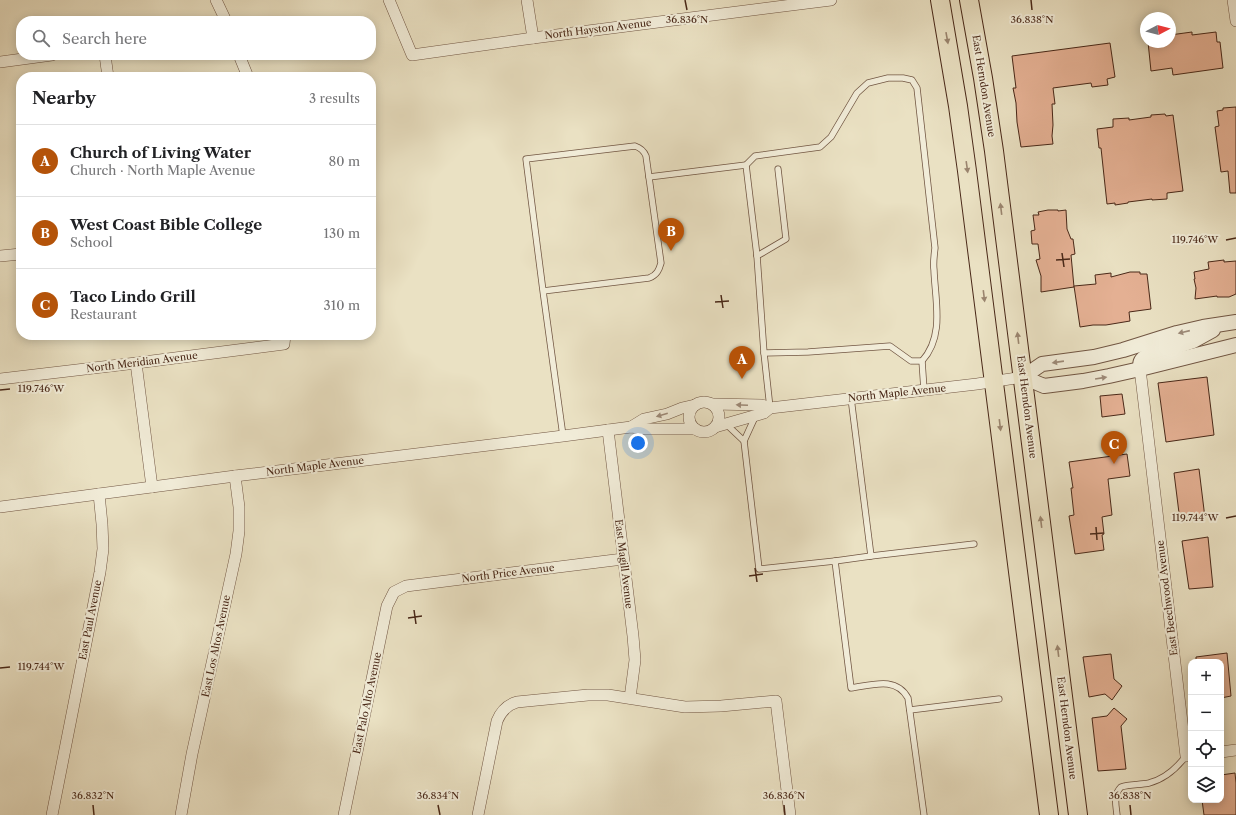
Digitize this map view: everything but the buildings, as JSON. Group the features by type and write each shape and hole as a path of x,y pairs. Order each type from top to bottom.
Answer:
{"main road":[{"path":"940,0 958,106 995,381 1013,537 1049,815"},
{"name":"East Herndon Avenue","path":"969,0 994,151 1078,815"}],"street":[{"path":"216,0 223,16"},
{"name":"North Hayston Avenue","path":"389,0 412,55 784,3 831,0"},
{"path":"527,0 533,38"},
{"path":"1233,0 1236,21"},
{"path":"0,62 16,60"},
{"path":"106,60 107,72"},
{"path":"241,60 246,72"},
{"path":"0,256 16,254"},
{"path":"1140,369 1141,359 1193,341 1232,322"},
{"name":"North Maple Avenue","path":"631,427 644,419 667,414 704,402 713,404 762,405 770,408 1023,377 1042,364 1094,357 1123,350 1177,333 1232,322"},
{"name":"North Meridian Avenue","path":"0,379 136,363 284,340"},
{"path":"1023,377 1044,386 1109,376 1236,344"},
{"path":"136,363 152,487"},
{"name":"East Beechwood Avenue","path":"1140,369 1188,756"},
{"path":"713,404 718,413 718,422 721,425"},
{"path":"695,405 692,408 689,417 695,429"},
{"name":"North Maple Avenue","path":"0,507 631,427 646,429 695,429 703,432 721,425 764,413 770,408"},
{"name":"East Magill Avenue","path":"608,430 635,660 630,698"},
{"name":"East Los Altos Avenue","path":"181,815 192,754 236,554 239,531 239,507 236,476"},
{"name":"East Paul Avenue","path":"52,815 100,572 103,549 99,494"},
{"name":"North Price Avenue","path":"394,592 406,586 623,559"},
{"name":"East Palo Alto Avenue","path":"344,815 387,606 394,592"},
{"path":"478,815 497,722 500,714 505,708 518,702 576,696 608,695 691,707 776,701 790,815"},
{"path":"1224,752 1236,750"}],"lane":[{"path":"649,177 746,165 755,156 820,147 831,137 857,92 868,83 888,78 903,78 912,80 917,88 934,248 937,304 937,321 934,338 929,353 922,361 924,390"},
{"path":"543,291 655,276 659,269 660,263 646,156 644,151 639,147 635,146 526,160 543,291 563,436"},
{"path":"746,165 757,256 764,353 770,408"},
{"path":"757,256 786,239 778,169"},
{"path":"764,353 808,352 890,346 911,361 922,361"},
{"path":"851,398 871,556"},
{"path":"755,415 744,441 759,569 974,544"},
{"path":"721,425 744,441"},
{"path":"835,561 851,688 888,683 897,686 908,698 924,815"},
{"path":"910,710 998,699"},
{"path":"1117,815 1115,798 1121,787 1150,783 1159,779 1176,768 1188,756"}],"place":[{"name":"West Coast Bible College","path":"671,251"},
{"name":"Church of Living Water","path":"742,379"},
{"name":"Taco Lindo Grill","path":"1114,464"}]}
